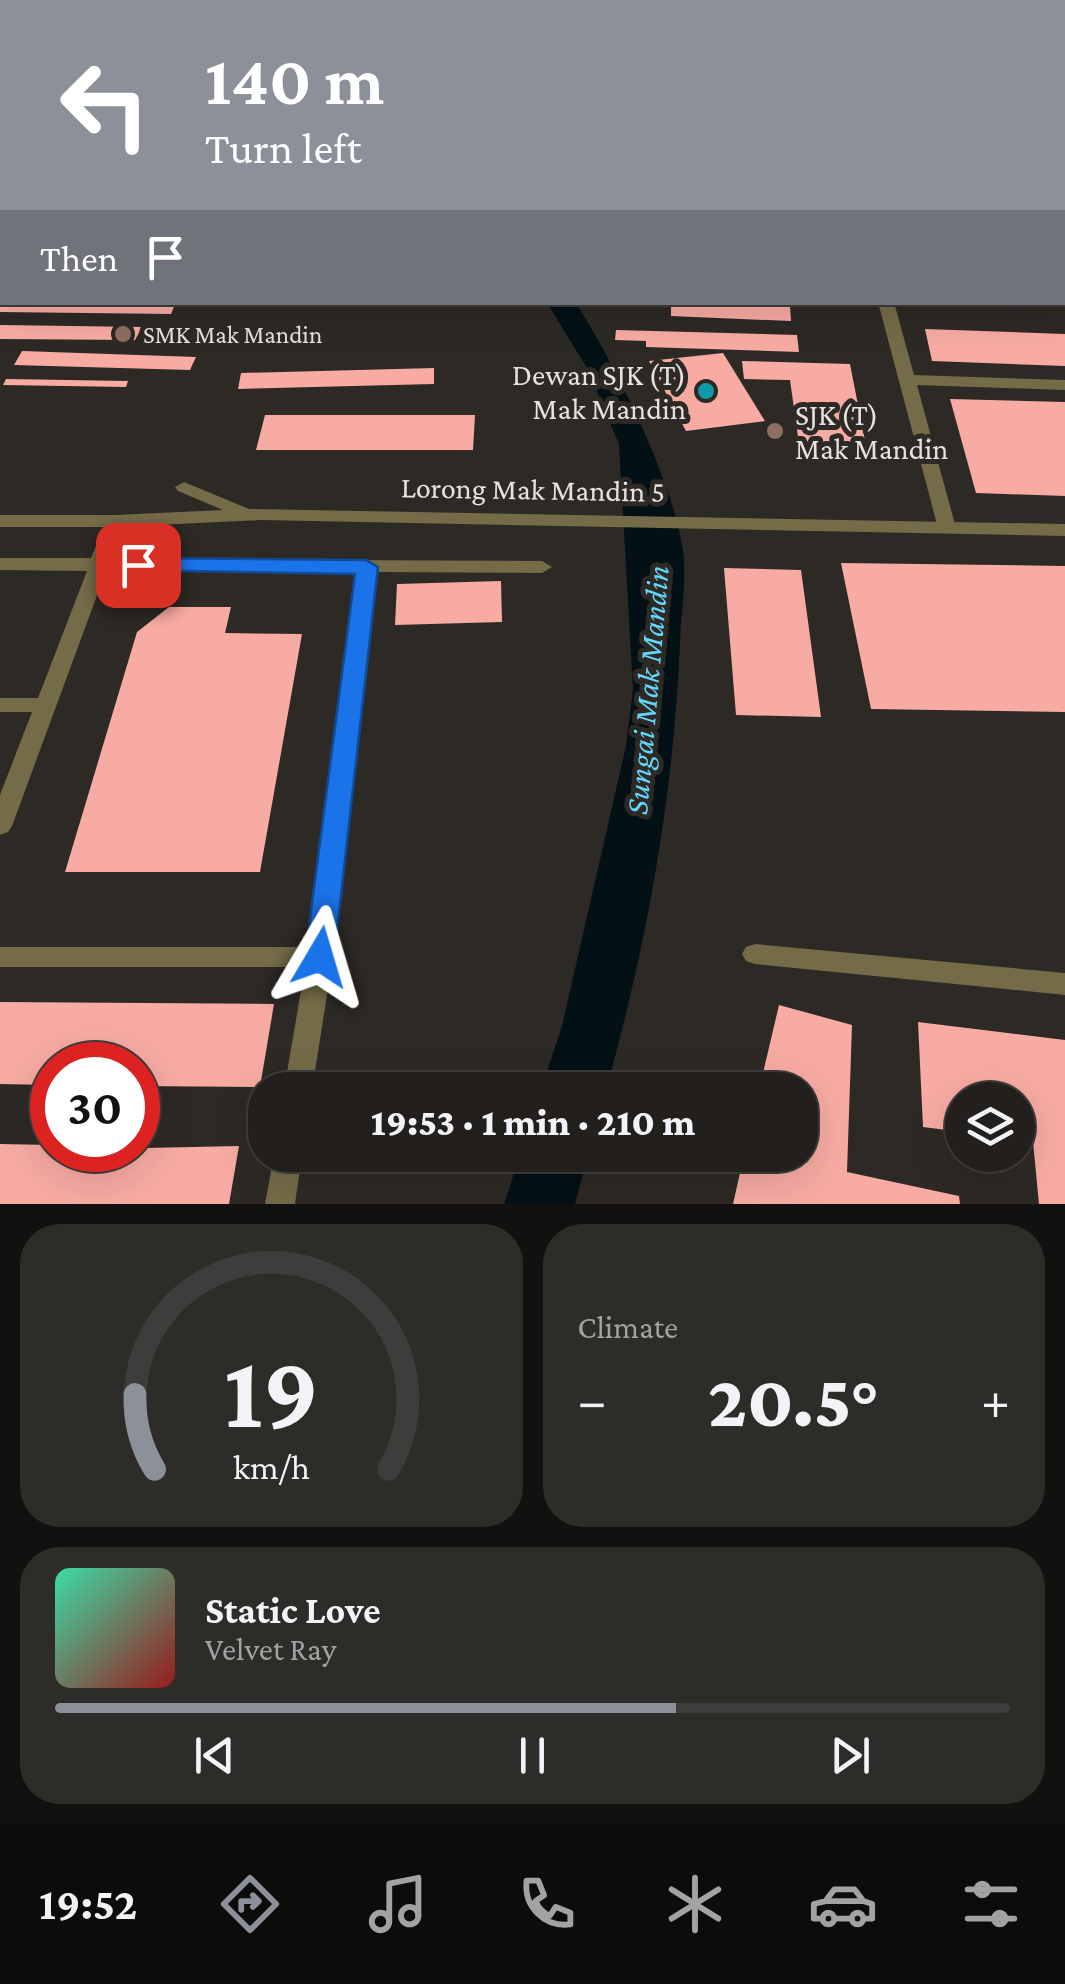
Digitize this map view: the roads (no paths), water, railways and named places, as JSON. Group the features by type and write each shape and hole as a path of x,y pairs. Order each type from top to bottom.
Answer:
{"street":[{"path":"887,305 946,528"},
{"path":"907,380 1065,385"},
{"path":"184,487 233,509 262,514"},
{"name":"Lorong Mak Mandin 5","path":"0,521 115,522 262,514 1065,530"},
{"path":"0,826 115,522"},
{"path":"0,564 542,567"},
{"path":"301,1072 320,957 366,567"},
{"path":"0,705 45,705"},
{"path":"756,954 1065,984"},
{"path":"0,957 320,957"},
{"path":"280,1204 285,1172"}],"water":[{"name":"Sungai Mak Mandin","path":"548,305 577,305 624,389 668,492 683,551 684,585 665,812 646,924 611,1072 547,1072 562,1026 626,746 633,689 619,444 587,368"},
{"path":"514,1172 583,1172 575,1204 504,1204"}],"place":[{"name":"SMK Mak Mandin","path":"123,334"},
{"name":"Dewan SJK (T) Mak Mandin","path":"706,391"},
{"name":"SJK (T) Mak Mandin","path":"775,431"}]}
